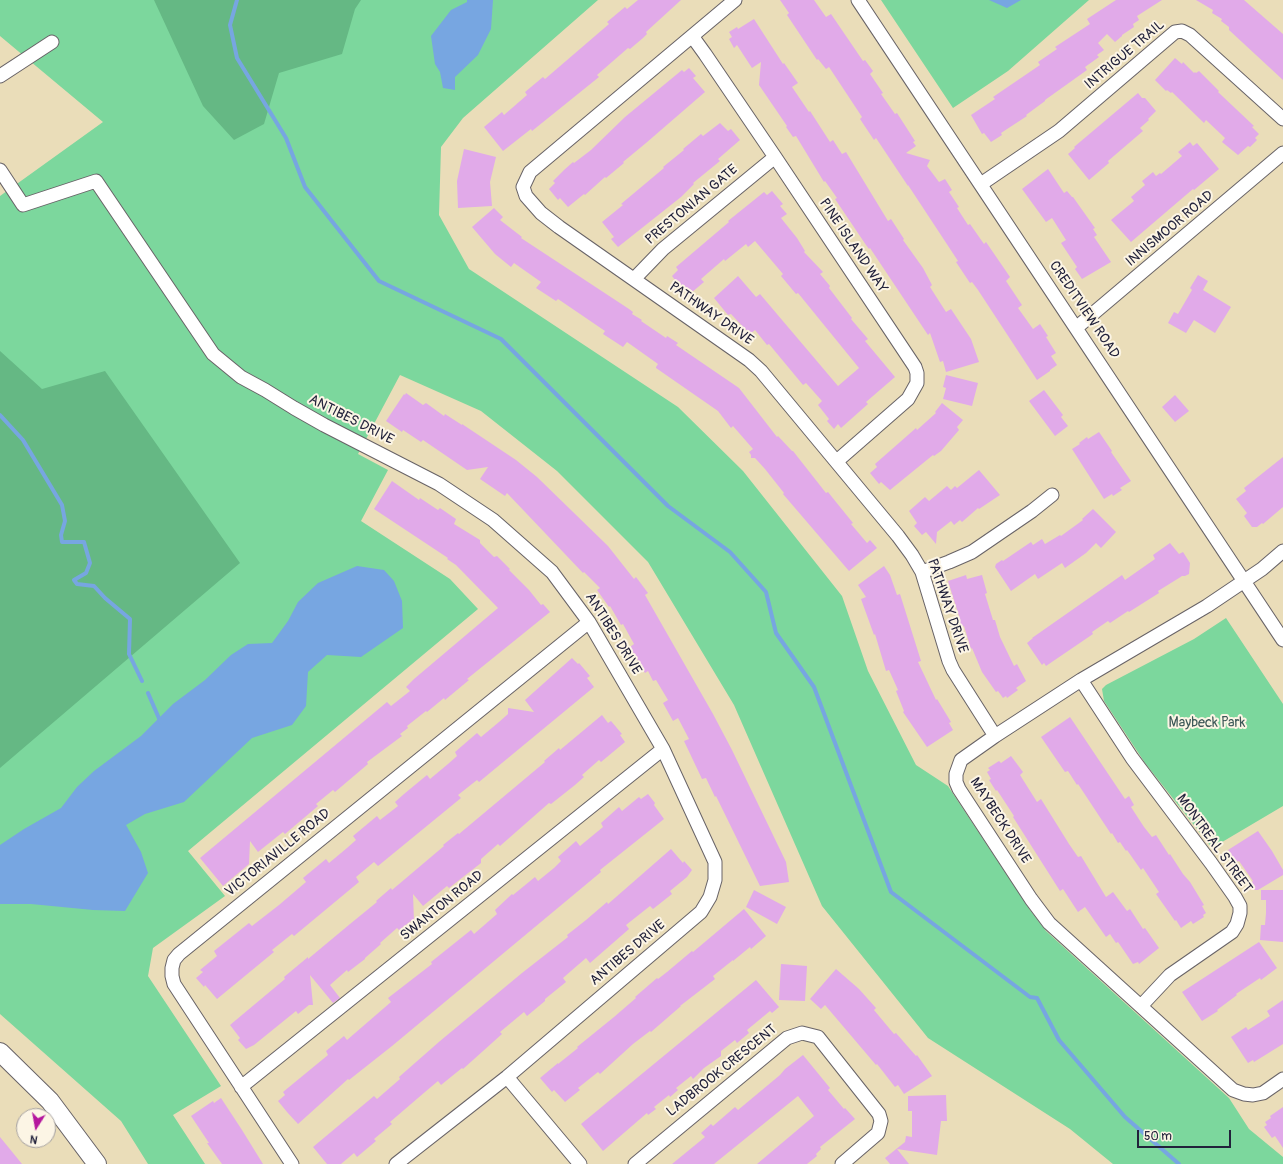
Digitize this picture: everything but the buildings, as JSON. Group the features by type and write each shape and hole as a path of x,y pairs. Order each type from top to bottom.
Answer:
{"main road":[{"path":"0,1052 50,1101 97,1164"}],"street":[{"name":"PATHWAY DRIVE","path":"734,0 530,172 523,187 526,196 541,213 559,227 749,360 761,371 837,461 912,555 922,572 953,670 995,736"},
{"name":"CREDITVIEW ROAD","path":"858,0 1283,640"},
{"name":"INTRIGUE TRAIL","path":"981,184 1059,131 1175,32 1182,31 1190,34 1283,119"},
{"name":"PINE ISLAND WAY","path":"692,36 917,372 917,383 914,392 908,399 837,461"},
{"path":"0,76 52,42"},
{"name":"INNISMOOR ROAD","path":"1076,328 1283,153"},
{"name":"PRESTONIAN GATE","path":"634,279 663,249 774,157"},
{"name":"ANTIBES DRIVE","path":"0,170 23,205 96,181 213,354 241,377 324,425 439,484 493,520 552,572 589,622 663,749 715,862 715,880 710,897 701,912 507,1077 396,1164"},
{"path":"922,572 972,552 1032,511 1052,495"},
{"name":"MAYBECK DRIVE","path":"1283,551 1262,569 1207,606 1081,680 995,736 961,760 956,774 956,782 959,789 1031,899 1050,922 1233,1090 1244,1094 1253,1095 1263,1093 1283,1079"},
{"name":"VICTORIAVILLE ROAD","path":"292,1164 174,984 172,968 174,960 179,954 589,622"},
{"name":"MONTREAL STREET","path":"1081,680 1132,758 1211,863 1240,906 1237,924 1232,932 1170,975 1141,1006"},
{"name":"SWANTON ROAD","path":"241,1088 663,749"},
{"name":"LADBROOK CRESCENT","path":"635,1164 787,1038 802,1033 818,1037 879,1114 881,1121 878,1133 842,1164"},
{"path":"507,1077 580,1164"}],"green space":[{"path":"0,0 598,0 463,118 441,147 439,215 469,269 678,407 743,471 842,596 868,671 916,765 948,786 1030,910 1046,931 1229,1098 1249,1129 1283,1157 1283,1164 1113,1164 1070,1129 928,1038 822,906 734,705 648,562 557,471 481,411 400,375 358,454 388,470 361,521 450,579 478,609 188,851 225,896 153,948 148,976 221,1086 173,1115 205,1164 148,1164 121,1121 0,1014 0,196 103,122 0,36"},
{"path":"154,0 361,0 355,9 342,54 279,73 264,124 234,140 203,106"},
{"path":"881,0 1089,0 1008,71 953,108"},
{"path":"0,351 42,389 105,371 240,563 0,768"},
{"name":"Maybeck Park","path":"1226,618 1283,704 1283,806 1212,848 1145,763 1104,701 1102,689 1106,685 1194,639"}],"water":[{"path":"467,0 493,0 491,29 478,55 455,77 455,90 443,88 440,72 435,64 431,36 451,10 467,2"},
{"path":"989,0 1021,0 1007,8"},
{"path":"357,566 384,570 394,581 402,601 403,628 361,657 327,655 308,672 306,706 292,725 252,738 184,802 145,814 126,825 141,852 148,873 125,911 93,910 31,904 0,904 0,845 24,829 61,808 77,787 94,771 141,736 173,704 205,680 231,655 248,644 272,643 288,621 298,602 318,583"}],"waterway":[{"path":"237,0 230,25 237,58 286,138 305,187 379,281 501,339 668,506 730,552 766,592 776,633 814,687 891,892 1030,997 1037,998 1059,1040 1125,1117 1179,1164"},
{"path":"0,415 23,440 62,505 65,521 61,535 62,542 84,542 90,563 86,573 74,580 77,584 94,586 105,598 130,619 129,654 142,681"},
{"path":"148,693 161,723"}]}
